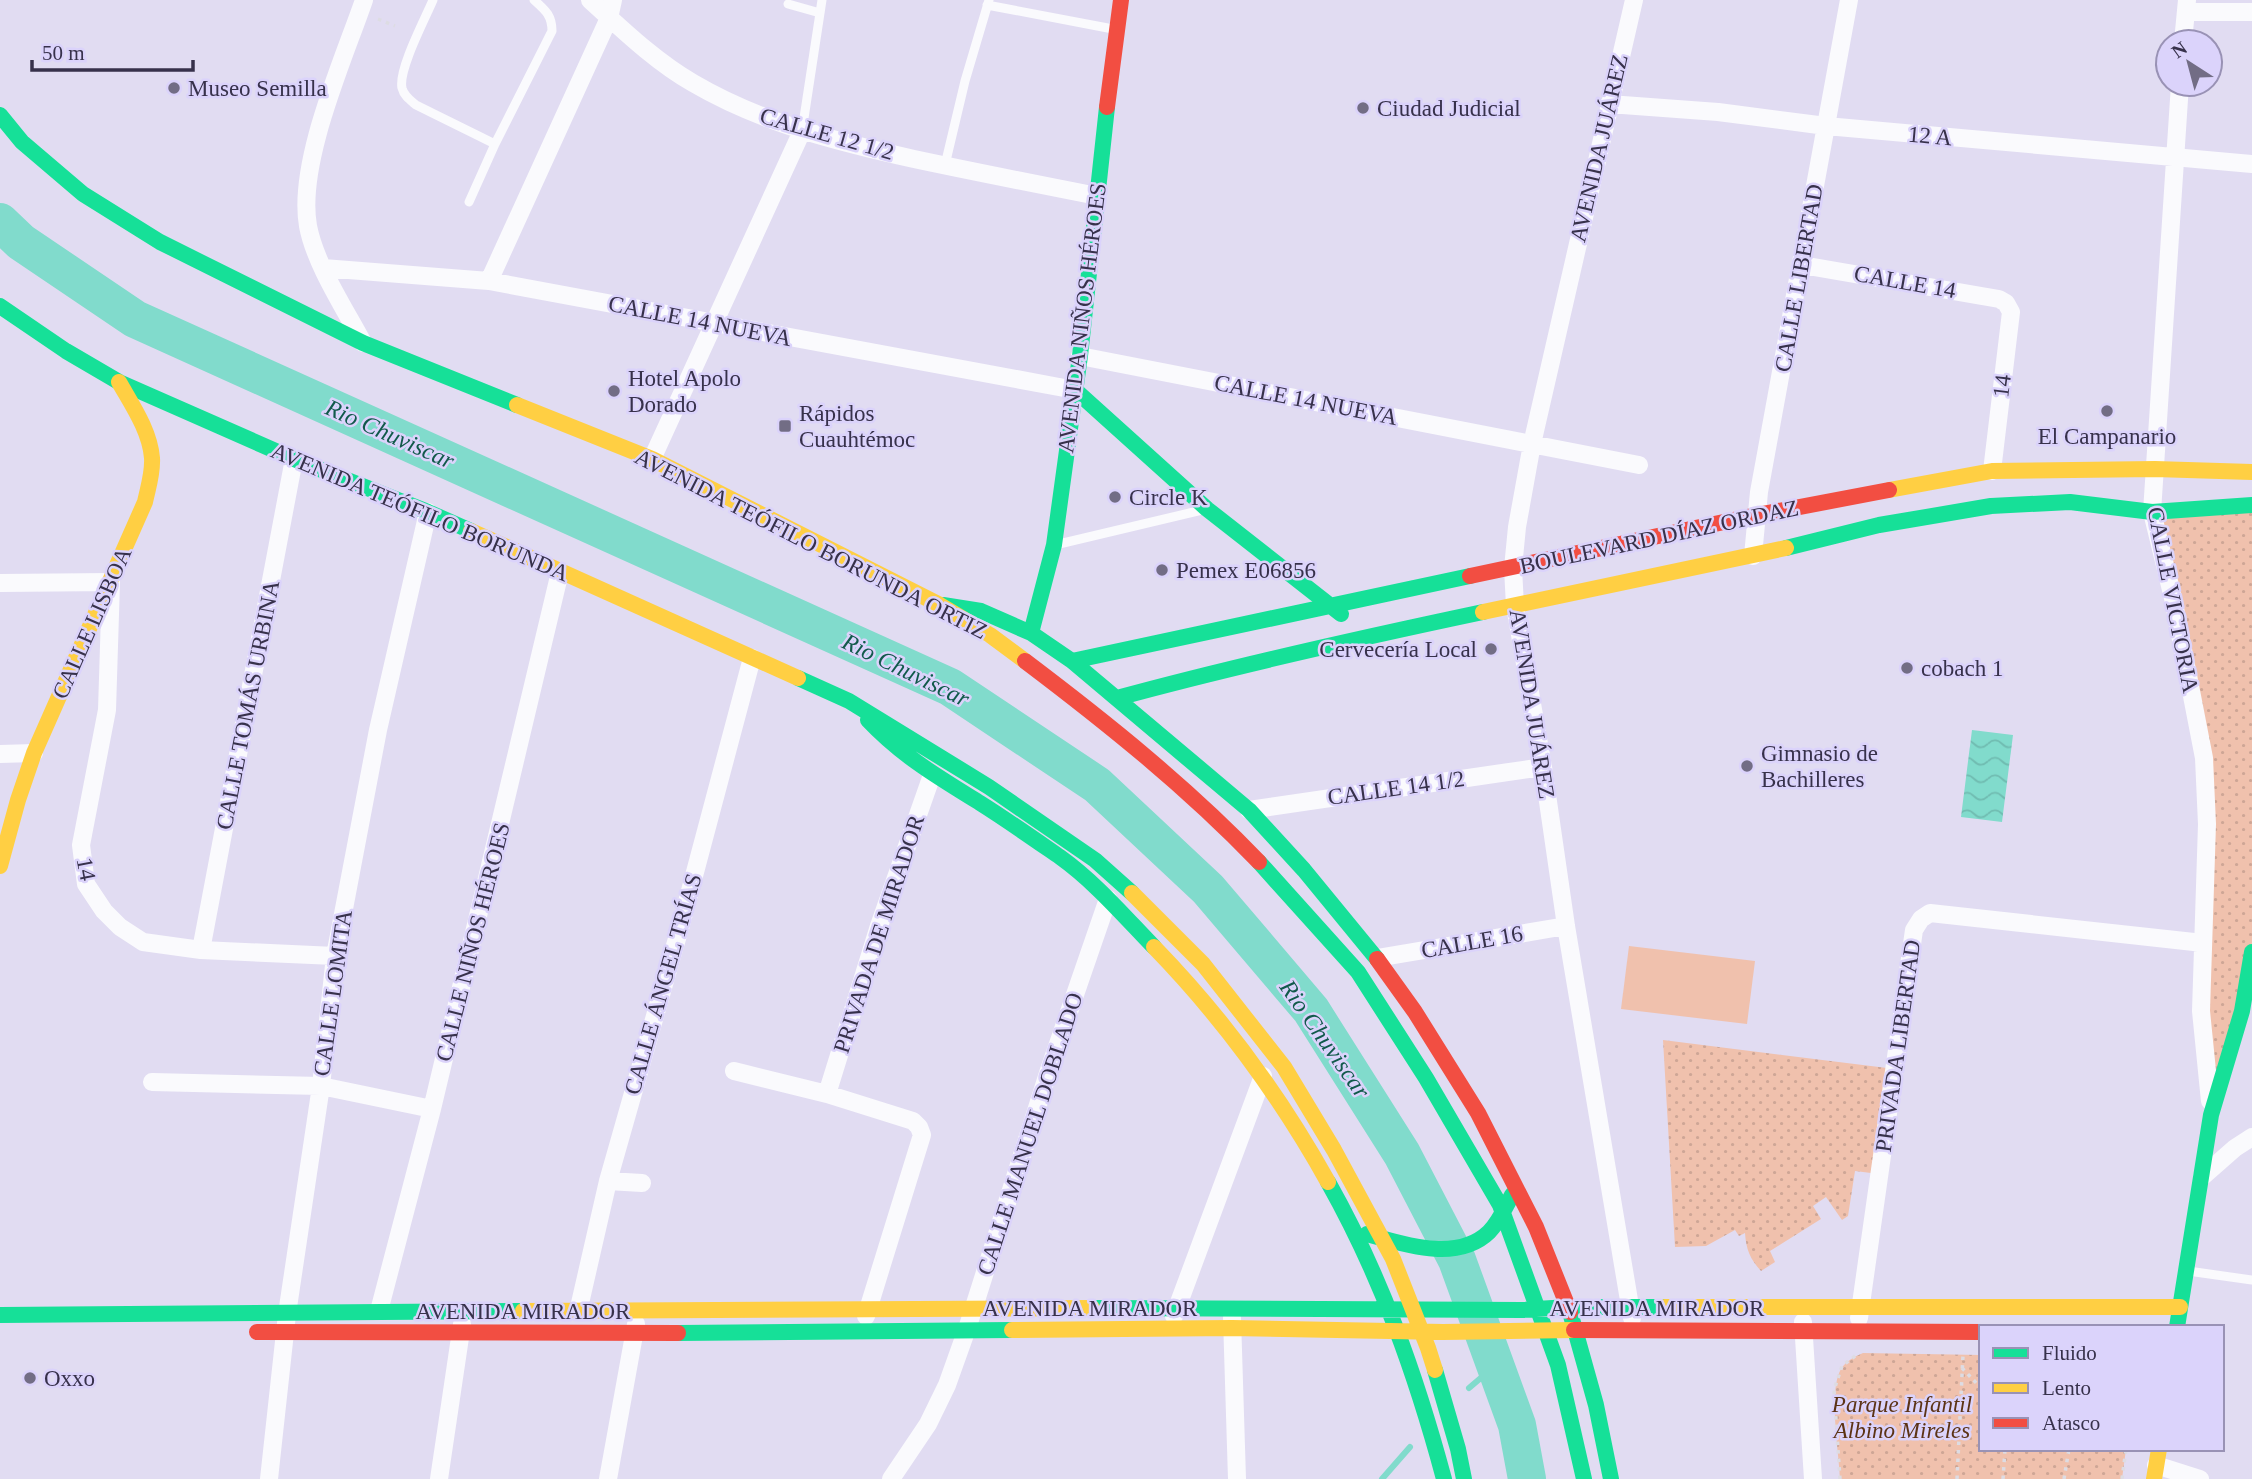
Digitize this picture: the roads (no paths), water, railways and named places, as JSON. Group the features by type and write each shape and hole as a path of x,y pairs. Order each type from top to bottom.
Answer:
{"main road":[{"name":"AVENIDA NIÑOS HÉROES","path":"1031,633 1054,545 1080,356 1121,0"},
{"name":"AVENIDA TEÓFILO BORUNDA ORTIZ","path":"0,115 22,142 83,194 160,242 363,342 652,459 940,605 990,635 1104,721 1177,782 1288,892 1358,972 1426,1078 1500,1205 1558,1365 1584,1479"},
{"name":"AVENIDA TEÓFILO BORUNDA","path":"0,306 66,351 119,382 294,459 428,512 849,701 989,787 1095,860 1146,906 1203,964 1284,1067 1334,1150 1393,1259 1428,1348 1458,1449 1464,1479"},
{"name":"CALLE LISBOA","path":"0,866 34,754 145,502 153,467 150,447 142,423 119,382"},
{"path":"1075,390 1207,509 1368,636"},
{"name":"BOULEVARD DÍAZ ORDAZ","path":"1072,661 1757,515 1992,471 2155,469 2252,472"},
{"name":"BOULEVARD DÍAZ ORDAZ","path":"1117,698 1368,636 1753,556 1879,525 1992,506 2070,502 2152,512 2252,505"},
{"path":"940,605 981,611 1031,633 1072,661 1249,810 1304,870 1377,958 1415,1012 1478,1113 1536,1227 1569,1307 1596,1405 1611,1479"},
{"name":"AVENIDA TEÓFILO BORUNDA","path":"849,701 886,739 932,775 1063,859 1108,899 1185,979 1264,1076 1356,1232 1398,1331 1426,1412 1444,1479"},
{"path":"2177,1325 2211,1115 2242,1011 2252,952"},
{"path":"1356,1232 1419,1248 1444,1249 1463,1245 1486,1235 1516,1187"},
{"name":"AVENIDA MIRADOR","path":"246,1332 287,1323 379,1311 2180,1307"},
{"name":"AVENIDA MIRADOR","path":"0,1315 462,1331 634,1333 1168,1328 1443,1332 1979,1332"}],"street":[{"path":"363,342 323,268 308,228 305,196 311,162 329,100 364,0"},
{"name":"CALLE 12 1/2","path":"590,0 611,9 655,58 694,83 747,111 802,131 945,165 1097,196"},
{"name":"AVENIDA JUÁREZ","path":"1634,0 1532,444 1517,527 1513,568 1515,606 1634,1331"},
{"name":"CALLE LIBERTAD","path":"1753,556 1757,515 1849,0"},
{"path":"2184,28 2186,6 2252,12"},
{"path":"489,281 611,9"},
{"name":"CALLE VICTORIA","path":"2179,98 2152,512 2173,598 2204,758 2207,824 2201,1011 2211,1115"},
{"name":"12 A","path":"1609,104 1718,112 1826,126 2173,159 2252,164"},
{"path":"652,459 802,131"},
{"name":"CALLE 14","path":"1802,265 1999,299 2006,303"},
{"name":"CALLE 14 NUEVA","path":"323,268 489,281 1075,390"},
{"name":"14","path":"1992,471 2011,312 2006,303"},
{"name":"CALLE 14 NUEVA","path":"1080,356 1639,465"},
{"name":"CALLE TOMÁS URBINA","path":"201,950 294,459"},
{"name":"CALLE LOMITA","path":"269,1479 287,1323 321,1086 335,956 378,730 428,512"},
{"name":"CALLE NIÑOS HÉROES","path":"379,1311 432,1109 560,572"},
{"path":"0,583 111,582"},
{"name":"14","path":"111,582 107,710 81,845 86,884 104,911 120,927 143,942 201,950 335,956"},
{"name":"CALLE ÁNGEL TRÍAS","path":"578,1312 608,1181 682,921 752,657"},
{"path":"0,754 34,754"},
{"name":"CALLE 14 1/2","path":"1249,810 1543,767"},
{"name":"PRIVADA DE MIRADOR","path":"827,1094 879,926 932,775"},
{"name":"CALLE MANUEL DOBLADO","path":"891,1479 928,1424 947,1385 1108,899"},
{"name":"PRIVADA LIBERTAD","path":"1857,1331 1914,930 1921,919 1930,913 2203,943"},
{"name":"CALLE 16","path":"1377,958 1566,926"},
{"path":"734,1071 827,1094 913,1121 919,1127 922,1135 862,1331"},
{"path":"1168,1328 1178,1308 1264,1076"},
{"path":"152,1082 321,1086 432,1109"},
{"path":"2202,1177 2252,1137"},
{"path":"608,1181 642,1183"},
{"path":"1232,1308 1237,1479"},
{"path":"1802,1308 1813,1479"},
{"path":"439,1479 463,1310"},
{"path":"608,1479 639,1311"},
{"path":"2157,1464 2200,1479"}],"lane":[{"path":"433,0 403,71 402,86 405,96 416,105 495,144"},
{"path":"468,201 552,31 552,20 547,11 534,0"},
{"path":"802,131 822,0"},
{"path":"945,165 988,2 1116,30"},
{"path":"788,4 820,13"},
{"path":"1054,545 1207,509"},
{"path":"2187,1271 2252,1280"}],"water":[{"path":"1972,730 2013,735 2002,822 1961,817"}],"waterway":[{"name":"Rio Chuviscar","path":"0,222 21,242 135,319 950,687 1097,785 1208,889 1311,1010 1402,1154 1457,1260 1517,1425 1527,1479"},
{"path":"1469,1388 1496,1365"},
{"path":"1382,1479 1410,1447"}],"place":[{"name":"Museo Semilla","path":"174,88"},
{"name":"Ciudad Judicial","path":"1363,108"},
{"name":"Hotel Apolo Dorado","path":"614,391"},
{"name":"El Campanario","path":"2107,411"},
{"name":"Rápidos Cuauhtémoc","path":"785,426"},
{"name":"Circle K","path":"1115,497"},
{"name":"Pemex E06856","path":"1162,570"},
{"name":"Cervecería Local","path":"1491,649"},
{"name":"cobach 1","path":"1907,668"},
{"name":"Gimnasio de Bachilleres","path":"1747,766"},
{"name":"Oxxo","path":"30,1378"}],"park label":[{"name":"Parque Infantil Albino Mireles","path":"1902,1417"}]}
